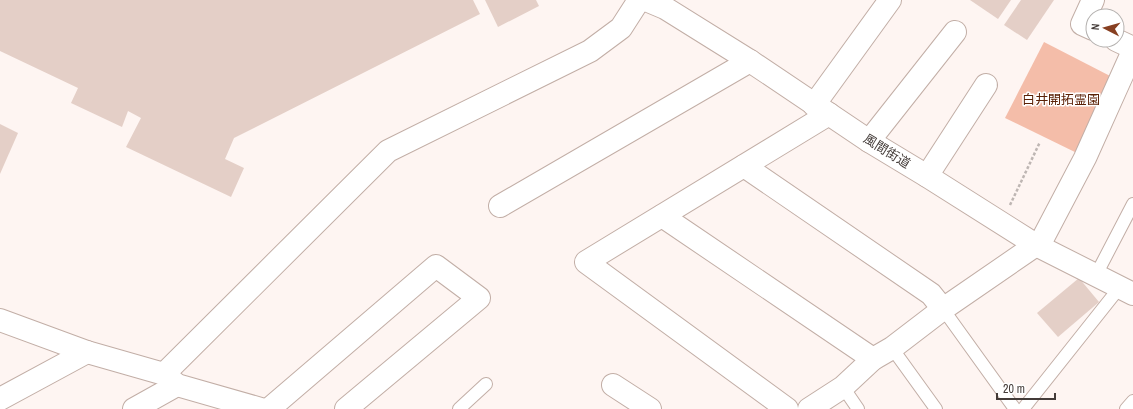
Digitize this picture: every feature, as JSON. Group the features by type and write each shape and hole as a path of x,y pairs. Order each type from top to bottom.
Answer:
{"street":[{"path":"134,409 171,380 388,151 590,51 620,28 639,0"},
{"name":"風間街道","path":"646,0 665,8 750,61 869,141 928,176 1036,245 1126,290"},
{"path":"787,409 586,262 744,166 822,109 890,0"},
{"path":"1085,17 1082,24 1085,25"},
{"path":"869,141 955,32"},
{"path":"809,409 843,387 873,359 892,348 943,309 1036,245 1043,238 1085,158 1133,50"},
{"path":"500,206 750,61"},
{"path":"928,176 986,85"},
{"path":"744,166 932,294 943,309"},
{"path":"662,216 873,359"},
{"path":"269,409 436,266 479,298 346,409"},
{"path":"0,320 87,352 261,409"},
{"path":"0,399 87,352"},
{"path":"613,384 650,409"}],"lane":[{"path":"1096,275 1133,204"},
{"path":"1023,409 1126,290"},
{"path":"943,309 1016,409"},
{"path":"892,348 936,409"},
{"path":"459,409 486,384"},
{"path":"843,387 858,409"},
{"path":"1126,409 1133,401"}],"path":[{"path":"1001,223 1040,142"}],"green space":[{"name":"白井開拓霊園","path":"1044,42 1114,78 1081,155 1005,118"}],"building":[{"path":"0,0 473,0 480,14 234,138 225,159 244,168 231,197 126,147 141,118 128,111 122,127 71,103 78,88 0,51"},
{"path":"485,0 536,0 539,6 498,27"},
{"path":"970,0 1011,0 998,19"},
{"path":"1021,0 1054,0 1027,40 1004,25"},
{"path":"0,124 18,133 0,174"},
{"path":"1079,278 1099,302 1058,337 1037,313"}]}
